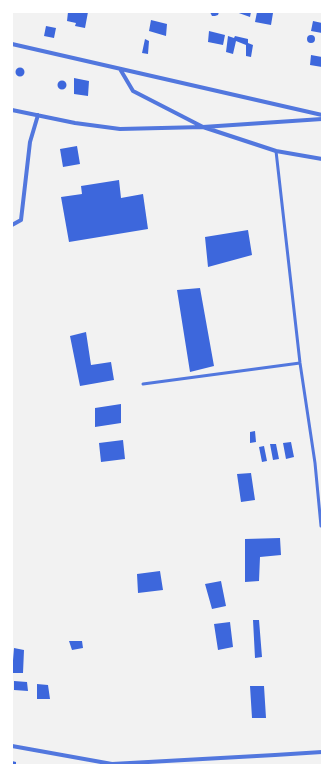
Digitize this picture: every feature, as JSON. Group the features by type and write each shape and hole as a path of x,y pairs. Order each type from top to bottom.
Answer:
{"street":[{"path":"12,44 322,115"},
{"path":"120,69 133,91 203,127 276,151 322,159"},
{"path":"12,110 75,123 120,129 203,127 322,119"},
{"path":"12,225 21,220 30,142 38,115"},
{"path":"12,746 112,764 275,756 322,752"}],"lane":[{"path":"276,151 300,363 315,464 321,526"},
{"path":"143,384 300,363"}],"building":[{"path":"68,12 88,12 85,28 75,26 76,23 67,21"},
{"path":"210,12 219,12 218,15 212,16"},
{"path":"236,12 251,12 250,17"},
{"path":"257,12 273,13 271,25 255,22"},
{"path":"151,20 167,24 166,36 149,31"},
{"path":"313,21 322,23 322,33 311,31"},
{"path":"46,26 56,28 54,38 44,36"},
{"path":"209,31 225,35 223,45 208,42"},
{"path":"309,35 313,35 315,39 313,43 309,43 307,41 307,37"},
{"path":"228,36 248,39 248,43 253,45 251,57 246,56 246,45 236,41 233,54 226,52"},
{"path":"145,39 149,41 148,54 142,53"},
{"path":"311,55 322,57 322,67 310,65"},
{"path":"18,68 22,68 24,72 22,76 18,76 16,74 16,70"},
{"path":"74,78 89,81 88,96 74,94"},
{"path":"60,81 64,81 66,85 64,89 60,89 58,87 58,83"},
{"path":"77,146 80,164 63,167 60,149"},
{"path":"119,180 121,198 143,194 148,229 69,242 61,197 82,194 81,186"},
{"path":"248,230 252,255 208,267 205,237"},
{"path":"200,288 214,366 190,372 177,290"},
{"path":"86,332 91,365 111,362 114,380 80,386 70,336"},
{"path":"121,404 121,423 95,427 95,408"},
{"path":"255,431 256,442 250,443 250,432"},
{"path":"123,440 125,459 101,462 99,443"},
{"path":"291,442 294,457 286,459 283,443"},
{"path":"270,444 276,444 279,459 273,460"},
{"path":"264,446 267,461 262,462 259,447"},
{"path":"251,473 255,500 241,502 237,474"},
{"path":"280,538 281,555 260,557 259,581 245,582 245,539"},
{"path":"160,571 163,590 138,593 137,574"},
{"path":"221,581 226,606 212,609 205,584"},
{"path":"253,620 259,620 262,657 255,658"},
{"path":"230,622 233,647 218,650 214,624"},
{"path":"69,641 82,641 83,648 72,650"},
{"path":"14,648 24,650 23,673 12,673"},
{"path":"14,681 27,682 28,691 14,690"},
{"path":"37,684 48,685 50,699 37,699"},
{"path":"250,686 264,686 266,718 252,718"},
{"path":"12,761 16,762 16,765 12,765"}]}
